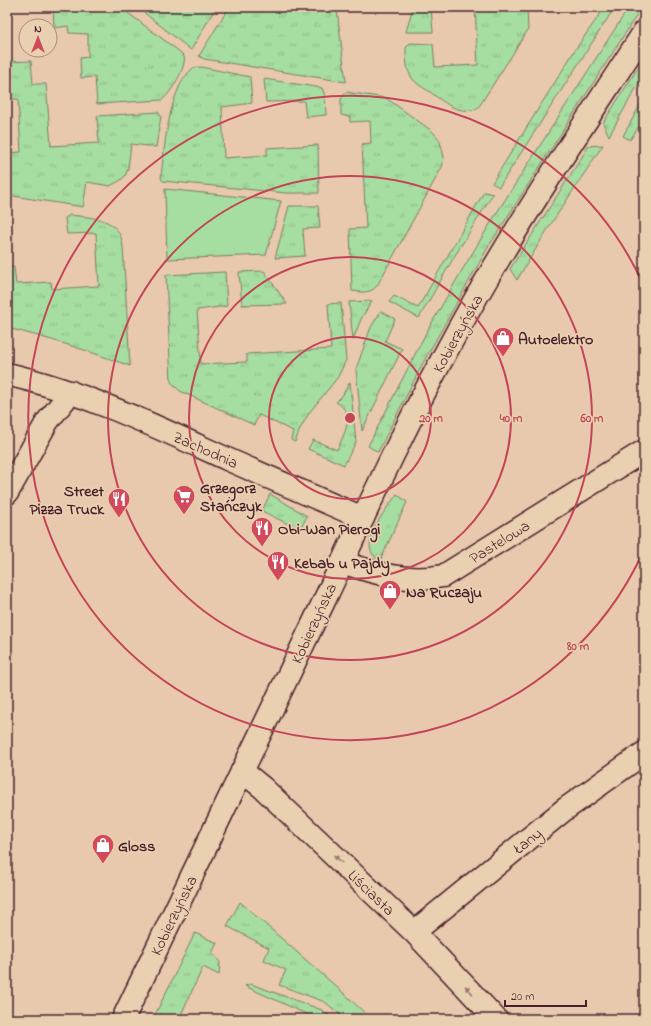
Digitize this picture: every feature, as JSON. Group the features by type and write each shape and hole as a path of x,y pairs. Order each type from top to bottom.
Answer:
{"street":[{"name":"Kobierzyńska","path":"123,1019 363,518 446,350 482,286 524,218 644,32"},
{"name":"Zachodnia","path":"7,374 71,392 153,425 286,486 363,518"},
{"path":"7,493 47,422 71,392"},
{"name":"Pastelowa","path":"342,562 362,569 410,579 426,579 443,576 644,451"},
{"name":"Łany","path":"414,932 564,810 644,753"},
{"name":"Liściasta","path":"242,771 263,788 414,932 496,1019"}],"green space":[{"path":"53,7 120,7 184,56 181,73 174,86 162,100 97,104 95,77 81,78 80,58 88,57 88,34 69,33 68,26 58,27 58,18 54,18"},
{"path":"137,7 216,7 191,50"},
{"path":"229,7 329,7 337,10 346,82 204,59 199,56"},
{"path":"413,7 431,7 433,32 406,32"},
{"path":"475,7 527,7 528,30 478,108 464,110 446,104 414,80 407,67 406,48 410,43 433,44 435,67 478,65"},
{"path":"605,7 615,7 499,187 492,183 575,50"},
{"path":"629,7 642,7 487,249 424,361 378,452 368,446 426,333 496,214"},
{"path":"31,61 33,84 46,84 51,146 99,143 97,116 158,112 161,116 156,147 131,144 128,169 125,176 110,186 87,182 83,207 7,195 7,153 21,152 18,99 7,99 7,62"},
{"path":"641,63 644,63 644,74 609,136 603,123"},
{"path":"201,67 250,77 252,103 222,107 224,158 267,155 267,148 318,145 319,193 286,193 163,181 161,178 166,135 173,103 178,89 185,77 193,68"},
{"path":"264,79 322,88 325,96 326,115 306,117 304,101 266,102"},
{"path":"346,92 386,98 432,131 439,139 444,158 442,167 377,286 374,289 365,292 352,291 350,229 366,228 362,144 371,143 370,121 350,122 350,117 341,115 341,99"},
{"path":"644,98 644,119 630,140 623,136"},
{"path":"603,145 549,227 517,280 510,269 589,146"},
{"path":"165,189 281,201 266,255 167,259"},
{"path":"484,192 493,194 454,257 419,318 389,302 394,296 418,308"},
{"path":"289,206 318,206 320,228 303,229 305,256 275,258"},
{"path":"70,215 88,217 111,224 121,237 123,247 130,366 69,345 7,328 7,267 14,267 16,284 51,282 52,289 99,286 96,233 67,234 65,218"},
{"path":"264,271 287,304 242,305 239,272"},
{"path":"225,272 227,306 197,310 201,364 247,362 247,354 331,349 328,304 341,303 346,360 338,377 309,413 295,442 291,440 293,431 259,415 254,425 180,391 171,382 166,275"},
{"path":"372,301 361,319 353,340 349,302"},
{"path":"381,311 395,319 385,341 402,349 362,431 356,369 371,327"},
{"path":"350,382 356,442 344,465 308,449 313,440 337,450 345,431 347,418 346,412 336,402 342,396"},
{"path":"270,494 307,516 300,530 262,511"},
{"path":"397,494 407,502 380,561 373,554 370,546 371,537 380,518"},
{"path":"240,902 371,1019 345,1019 325,1002 279,985 286,970 264,960 269,948 227,926"},
{"path":"195,933 217,943 212,953 220,962 219,975 203,967 179,1019 153,1019"},
{"path":"251,984 322,1010 334,1019 317,1019 245,986"}],"place":[{"name":"Autoelektro","path":"503,358"},
{"name":"Grzegorz Stańczyk","path":"184,516"},
{"name":"Street Pizza Truck","path":"119,518"},
{"name":"Obi-Wan Pierogi","path":"262,548"},
{"name":"Kebab u Pajdy","path":"278,582"},
{"name":"Na Ruczaju","path":"390,610"},
{"name":"Gloss","path":"103,864"}]}
